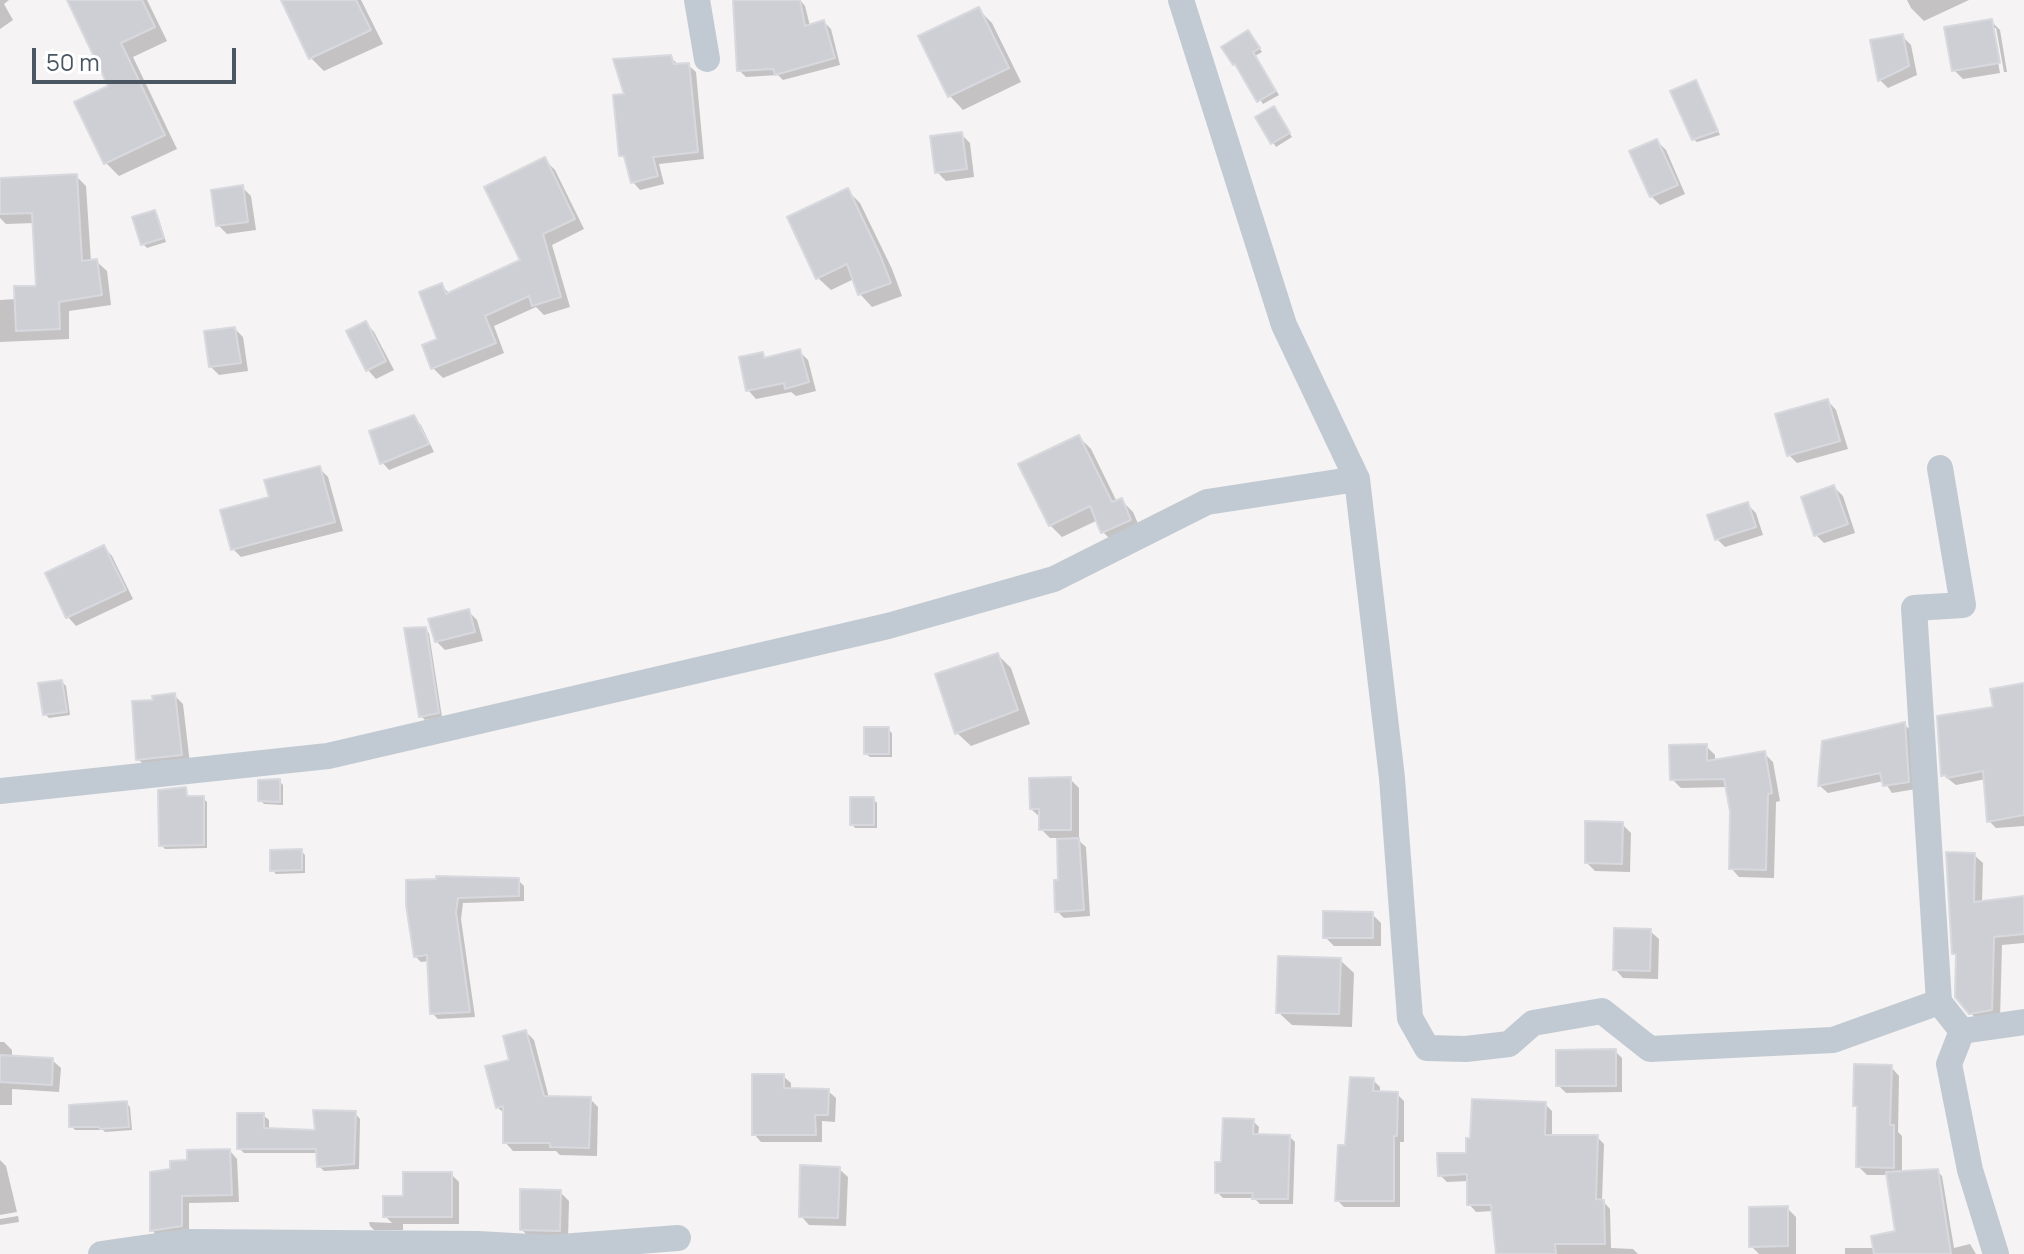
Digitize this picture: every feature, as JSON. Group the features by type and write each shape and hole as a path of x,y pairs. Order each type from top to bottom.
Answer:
{"street":[{"path":"697,0 707,59"},
{"path":"1181,0 1284,325 1357,479 1392,778 1410,1018 1427,1048 1466,1049 1509,1044 1533,1023 1602,1011 1650,1049 1833,1040 1939,1002"},
{"path":"1940,468 1963,605 1914,608 1939,1002 1962,1031"},
{"path":"0,791 313,758 359,749 888,626 1054,579 1207,502 1357,479"},
{"path":"1962,1031 2024,1022"},
{"path":"1962,1031 1949,1064 1970,1170 1996,1254"},
{"path":"101,1254 185,1248 478,1244 548,1248 678,1238"}],"building":[{"path":"67,0 142,0 155,27 121,43 165,135 104,164 74,102 108,86"},
{"path":"281,0 356,0 371,30 309,59"},
{"path":"733,0 800,0 805,26 824,20 835,58 775,75 773,69 737,71"},
{"path":"979,7 1009,68 948,97 918,36"},
{"path":"1992,19 2000,63 1952,71 1944,27"},
{"path":"1248,30 1260,48 1253,52 1276,91 1257,102 1235,64 1221,47"},
{"path":"1903,34 1909,66 1878,81 1870,40"},
{"path":"671,55 674,64 689,63 698,152 653,157 658,176 631,183 624,156 619,156 613,95 624,94 613,59"},
{"path":"1696,80 1718,131 1692,140 1670,91"},
{"path":"1274,106 1290,133 1271,144 1255,117"},
{"path":"962,132 967,169 935,173 930,136"},
{"path":"1657,139 1678,185 1650,197 1629,151"},
{"path":"545,157 575,219 543,234 561,297 532,306 529,296 485,316 496,343 431,369 422,345 437,339 419,292 442,283 446,294 520,260 484,187"},
{"path":"77,174 82,261 97,259 102,295 59,302 60,329 16,331 14,286 36,286 32,213 0,214 0,178"},
{"path":"243,185 248,222 216,226 211,190"},
{"path":"848,188 891,283 858,295 847,264 816,279 787,217"},
{"path":"155,210 164,238 141,245 132,217"},
{"path":"366,321 386,361 366,371 346,331"},
{"path":"235,327 241,363 209,367 204,331"},
{"path":"800,349 809,382 785,389 784,383 746,391 739,357 763,352 764,358"},
{"path":"1828,399 1840,441 1787,456 1775,414"},
{"path":"414,415 429,444 380,464 369,431"},
{"path":"1079,435 1112,502 1122,498 1131,520 1101,533 1090,506 1049,526 1018,464"},
{"path":"320,466 335,522 231,550 220,510 269,497 264,480"},
{"path":"1834,485 1848,524 1814,536 1801,497"},
{"path":"1748,502 1756,527 1715,540 1707,515"},
{"path":"104,545 126,590 66,618 45,573"},
{"path":"469,609 475,632 435,642 428,619"},
{"path":"426,627 439,713 419,717 404,628"},
{"path":"998,653 1018,710 955,734 935,674"},
{"path":"62,680 67,712 43,715 38,683"},
{"path":"2024,683 2024,815 1987,822 1983,771 1947,778 1946,775 1941,776 1937,716 1993,707 1990,689"},
{"path":"175,693 182,755 136,760 132,701 153,700 152,696"},
{"path":"1905,722 1909,782 1883,786 1880,773 1818,786 1822,741"},
{"path":"864,727 889,727 889,754 864,754"},
{"path":"1707,744 1707,761 1765,751 1772,793 1768,794 1766,870 1729,869 1730,811 1724,779 1670,780 1669,745"},
{"path":"1071,777 1071,830 1039,830 1039,809 1030,809 1029,778"},
{"path":"280,779 280,802 258,801 258,780"},
{"path":"186,787 187,796 204,796 204,845 159,846 158,790"},
{"path":"850,797 874,797 874,825 850,825"},
{"path":"1585,821 1623,822 1622,864 1585,863"},
{"path":"1079,838 1084,910 1055,912 1057,839"},
{"path":"302,849 302,870 270,871 270,850"},
{"path":"1946,852 1975,853 1974,902 2024,896 2024,934 1994,937 1992,1010 1969,1014 1955,997 1956,954 1952,954"},
{"path":"436,876 519,878 519,896 458,898 456,912 470,1012 430,1014 427,955 414,957 406,905 406,880 436,879"},
{"path":"1323,911 1373,912 1373,938 1323,938"},
{"path":"1614,928 1651,929 1650,971 1613,970"},
{"path":"1278,956 1341,958 1339,1014 1276,1013"},
{"path":"526,1030 544,1096 591,1097 589,1148 550,1147 550,1143 503,1143 503,1106 496,1108 485,1066 509,1060 503,1036"},
{"path":"1616,1049 1616,1086 1556,1086 1556,1050"},
{"path":"0,1055 53,1058 52,1085 0,1082"},
{"path":"1854,1064 1892,1065 1890,1125 1894,1125 1894,1168 1856,1167"},
{"path":"752,1074 784,1074 784,1088 829,1089 828,1115 815,1115 816,1135 752,1135"},
{"path":"1350,1077 1374,1078 1373,1091 1398,1092 1394,1201 1335,1201 1338,1145 1345,1145"},
{"path":"1472,1099 1546,1102 1545,1135 1598,1135 1596,1199 1604,1200 1605,1244 1555,1244 1556,1254 1496,1254 1491,1205 1467,1205 1467,1174 1438,1176 1437,1153 1466,1153"},
{"path":"127,1101 129,1127 69,1127 69,1105"},
{"path":"313,1110 356,1111 354,1164 317,1167 316,1149 237,1149 237,1113 264,1113 264,1128 315,1130"},
{"path":"1223,1118 1254,1119 1253,1134 1290,1135 1288,1199 1252,1199 1253,1193 1215,1193 1215,1162 1221,1162"},
{"path":"230,1149 232,1195 182,1196 182,1226 150,1231 150,1172 170,1169 170,1161 187,1160 187,1150"},
{"path":"800,1165 840,1167 838,1218 799,1217"},
{"path":"1938,1169 1951,1254 1874,1254 1871,1236 1895,1231 1886,1172"},
{"path":"403,1172 452,1172 452,1217 383,1217 383,1196 403,1196"},
{"path":"520,1189 561,1190 560,1231 520,1230"},
{"path":"1788,1206 1788,1246 1749,1247 1749,1207"}]}
